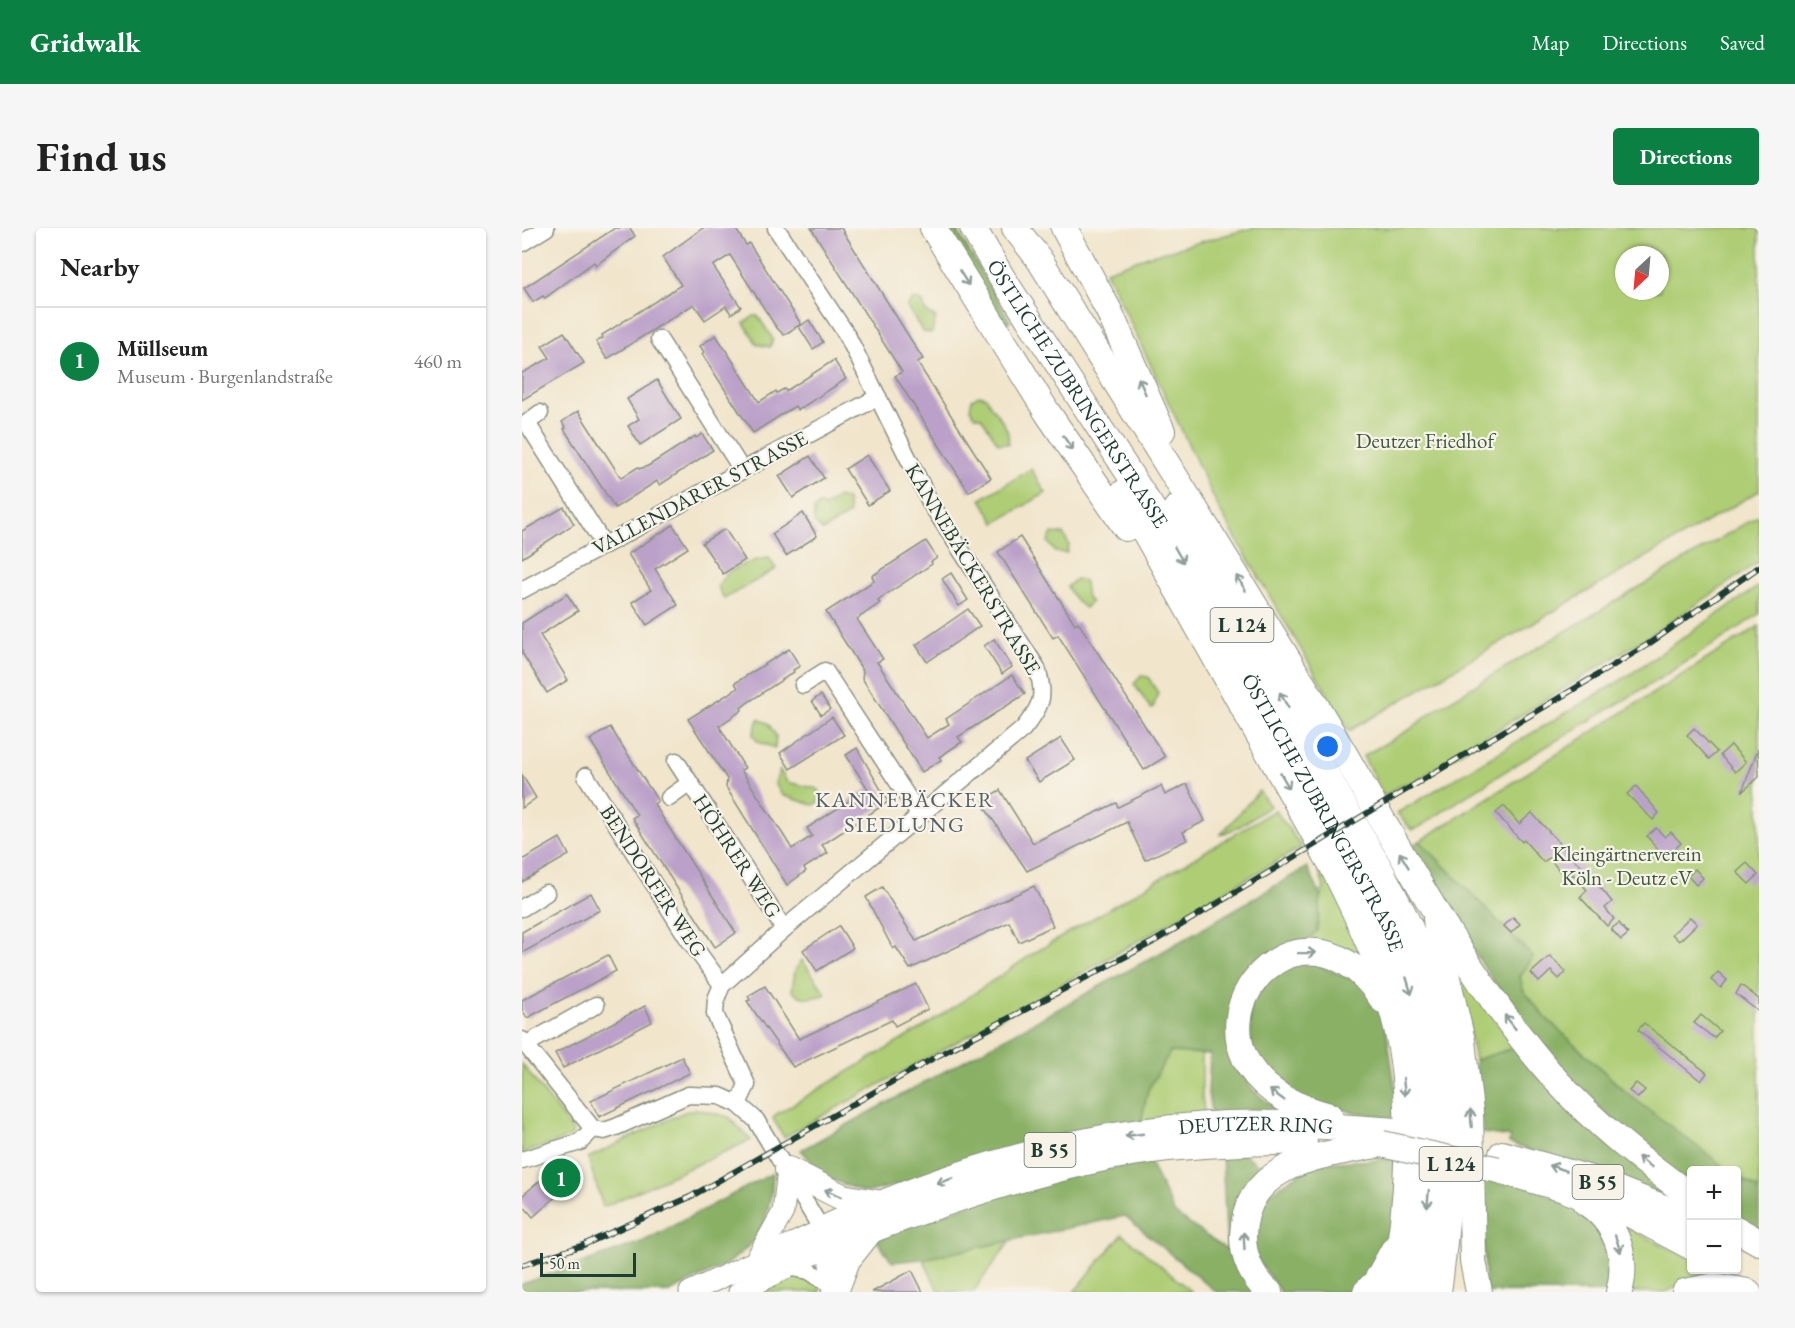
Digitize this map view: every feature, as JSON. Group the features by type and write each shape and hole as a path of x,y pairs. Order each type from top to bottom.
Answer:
{"highway":[{"path":"933,228 1047,412 1214,657 1333,867 1357,915 1397,1029 1405,1093 1407,1181 1392,1292"},
{"name":"ÖSTLICHE ZUBRINGERSTRASSE","path":"973,228 1000,276 1160,521 1390,928 1420,1023 1431,1103 1431,1171 1425,1233 1414,1292"},
{"name":"ÖSTLICHE ZUBRINGERSTRASSE","path":"1009,228 1177,509 1410,928 1430,986 1441,1037 1450,1123 1451,1164 1438,1292"},
{"path":"1015,228 1039,259 1222,552 1435,910 1499,1008 1556,1080 1637,1157 1687,1193"},
{"path":"1064,228 1109,311 1166,441 1222,552"},
{"name":"L 124","path":"1000,276 1214,657"},
{"name":"L 124","path":"1435,910 1439,944 1462,1041 1470,1112 1473,1176 1453,1292"},
{"path":"1378,1134 1284,1101 1267,1088 1253,1074 1244,1058 1238,1037 1238,1019 1242,1000 1260,973 1284,956 1304,951 1328,954 1351,965 1371,981 1397,1029"},
{"name":"DEUTZER RING","path":"825,1238 882,1204 1032,1154 1106,1139 1227,1134 1345,1140 1378,1134 1500,1162 1591,1179 1687,1217"},
{"path":"1269,1292 1260,1284 1249,1267 1243,1248 1243,1228 1248,1206 1261,1187 1281,1169 1305,1158 1378,1134"},
{"name":"DEUTZER RING","path":"825,1238 872,1229 960,1197 1041,1173 1193,1137"},
{"name":"DEUTZER RING","path":"1500,1162 1632,1215 1687,1244"},
{"path":"788,1170 842,1197 882,1204"},
{"path":"1473,1176 1473,1260 1479,1292"},
{"path":"1564,1189 1596,1208 1619,1241 1624,1269 1619,1292"},
{"path":"1366,1292 1376,1282 1388,1262 1403,1223"},
{"path":"831,1289 847,1260 872,1229"},
{"path":"1741,1231 1759,1242"},
{"path":"1741,1242 1759,1252"},
{"path":"1741,1272 1759,1282"},
{"path":"1685,1292 1715,1286 1749,1292"}],"main road":[{"path":"757,1258 783,1212 788,1170"},
{"name":"DEUTZER RING","path":"690,1292 757,1258 825,1238"},
{"name":"DEUTZER RING","path":"739,1292 787,1267 825,1238"}],"street":[{"path":"522,243 546,228"},
{"name":"KANNEBÄCKERSTRASSE","path":"722,985 784,929 1023,729 1037,711 1042,698 1043,686 1037,668 931,504 905,457 878,397 846,335 776,228"},
{"path":"659,339 742,470"},
{"name":"VALLENDARER STRASSE","path":"522,590 878,397"},
{"path":"540,413 527,423 604,545"},
{"path":"803,685 825,671 920,816"},
{"name":"HÖHRER WEG","path":"676,761 784,929"},
{"name":"BENDORFER WEG","path":"586,776 687,937 722,985"},
{"name":"HÖHRER WEG","path":"669,798 690,783"},
{"path":"522,908 546,893"},
{"path":"722,985 716,999 715,1014 747,1085 738,1104"},
{"path":"596,1005 524,1042 593,1129 604,1131 616,1127 688,1095 720,1096 738,1104 756,1120 788,1170 825,1238 831,1289"},
{"path":"522,1160 580,1142 593,1129"},
{"path":"787,1267 809,1271 831,1289"}],"green space":[{"path":"946,228 956,228 1010,321 1005,324"},
{"name":"Deutzer Friedhof","path":"1252,228 1759,228 1759,491 1349,731 1220,511 1106,271 1148,256"},
{"path":"913,299 923,301 925,311 936,318 932,333 923,332 907,307"},
{"path":"758,316 773,339 770,347 757,344 744,323"},
{"path":"979,395 986,397 1005,425 1008,444 998,443 981,417 975,416 970,409 972,399"},
{"path":"1031,469 1046,493 995,523 981,499"},
{"path":"838,497 847,500 849,514 823,531 814,522 814,510 819,504 824,507"},
{"path":"1759,515 1759,561 1629,648 1408,786 1405,783 1384,796 1363,756 1409,730 1436,709"},
{"path":"1052,533 1063,534 1069,544 1067,553 1055,552 1048,542"},
{"path":"769,558 776,569 724,599 718,587 726,575 747,563"},
{"path":"1076,579 1085,582 1087,598 1091,602 1085,608 1076,601 1067,587"},
{"path":"1759,586 1759,614 1675,669 1503,772 1420,827 1412,830 1397,813 1623,679"},
{"name":"Kleingärtnerverein Köln - Deutz eV","path":"1759,626 1759,1190 1741,1179 1741,1166 1722,1166 1628,1094 1545,1017 1523,990 1520,977 1532,957 1420,841"},
{"path":"1141,676 1148,677 1158,693 1151,709 1134,684"},
{"path":"758,719 768,723 776,736 775,748 758,742 753,735"},
{"path":"780,770 787,782 818,789 821,794 818,803 813,805 782,795 775,783"},
{"path":"1259,791 1270,806 1240,826 1220,835"},
{"path":"1275,810 1302,847 1084,972 784,1137 773,1119 775,1115 927,1025 1031,955"},
{"path":"1420,841 1533,957 1520,977 1523,990 1545,1017 1628,1094 1723,1166 1687,1166 1687,1189 1538,1050 1407,848"},
{"path":"1307,867 1321,896 1317,931 1301,945 1265,959 1237,1065 1253,1090 1281,1114 1212,1117 1208,1094 1210,1054 1170,1052 1148,1090 1141,1122 865,1193 826,1177 801,1150 1162,952"},
{"path":"1325,867 1374,972 1302,945 1317,931 1324,888 1319,871"},
{"path":"1454,955 1517,1047 1475,1060"},
{"path":"802,960 826,994 808,998 792,991 795,970"},
{"path":"1306,960 1364,984 1385,1021 1400,1119 1352,1112 1287,1095 1251,1055 1250,1001 1265,978"},
{"path":"1517,1047 1687,1209 1509,1143 1510,1137 1483,1133 1475,1060"},
{"path":"1169,1052 1202,1054 1202,1097 1205,1118 1141,1122 1148,1090"},
{"path":"522,1064 573,1131 571,1137 522,1154"},
{"path":"697,1109 729,1117 751,1140 603,1207 588,1158 684,1112"},
{"path":"1222,1154 1244,1154 1265,1170 1254,1180 1255,1292 1216,1292 1125,1216 923,1259 892,1262 875,1238 1043,1179 1150,1162 1174,1213 1227,1250"},
{"path":"1378,1158 1401,1161 1394,1232 1356,1292 1280,1292 1252,1252 1262,1199 1314,1163 1378,1160"},
{"path":"773,1173 772,1191 765,1221 752,1243 729,1263 669,1292 522,1292 522,1284 644,1241"},
{"path":"1481,1176 1506,1185 1508,1178 1580,1209 1608,1238 1614,1292 1486,1292"},
{"path":"1741,1179 1759,1190 1759,1237 1741,1226"},
{"path":"1617,1223 1687,1257 1687,1274 1721,1274 1736,1281 1687,1282 1666,1292 1631,1292"},
{"path":"1122,1234 1192,1292 1074,1292"},
{"path":"1010,1241 973,1292 939,1292 923,1259"},
{"path":"795,1274 819,1283 820,1292 761,1292"}],"building":[{"path":"615,228 630,228 635,236 596,265 594,262 545,298 543,296 533,302 524,288"},
{"path":"703,228 735,228 746,245 749,243 801,324 784,335 776,327 730,255 713,266 741,307 731,314 726,306 705,320 694,304 607,359 596,342 603,338 602,335 681,285 663,257"},
{"path":"811,228 841,228 923,359 917,362 991,478 969,492 895,376 902,372"},
{"path":"809,320 823,342 813,349 799,327"},
{"path":"564,332 584,363 522,400 522,373 550,358 542,346"},
{"path":"716,335 759,402 776,391 777,393 784,389 786,391 834,360 846,379 798,410 795,406 753,433 702,354 704,352 700,346"},
{"path":"657,380 681,419 640,445 628,426 639,419 627,399"},
{"path":"578,411 621,478 638,467 639,469 648,466 695,436 696,438 702,434 713,450 660,485 657,481 615,508 564,429 566,428 562,422"},
{"path":"867,455 890,491 868,505 845,469"},
{"path":"810,456 824,478 793,498 779,476"},
{"path":"564,507 574,524 522,558 522,531"},
{"path":"803,513 817,536 786,556 772,534"},
{"path":"673,525 688,548 655,569 678,605 647,625 632,602 651,590 628,554"},
{"path":"725,529 745,560 723,574 702,543"},
{"path":"1020,537 1075,624 1078,622 1165,757 1144,770 1058,635 1053,638 998,552"},
{"path":"926,541 937,558 931,562 932,564 884,596 878,601 880,603 857,619 883,659 877,662 927,738 949,724 946,719 1012,675 1025,694 958,737 962,742 922,772 862,678 863,671 826,612 874,581 872,576"},
{"path":"951,573 968,600 959,606 942,579"},
{"path":"567,594 578,611 540,635 568,680 547,693 522,653 522,623"},
{"path":"968,609 980,626 927,662 916,645"},
{"path":"994,639 1012,667 1002,674 984,646"},
{"path":"789,649 800,666 747,703 741,708 742,710 719,726 745,768 741,770 792,849 812,836 807,828 868,789 846,755 857,748 888,802 822,845 828,853 804,868 806,871 787,885 726,787 727,779 688,719 738,688 735,683"},
{"path":"821,695 830,709 821,715 812,701"},
{"path":"832,717 844,735 790,769 780,753"},
{"path":"610,727 658,801 654,804 736,933 715,947 632,818 637,815 590,740"},
{"path":"1694,728 1717,752 1709,759 1687,735"},
{"path":"1061,738 1075,760 1039,782 1025,761"},
{"path":"1731,745 1746,762 1735,772 1720,755"},
{"path":"1758,749 1759,777 1742,792"},
{"path":"522,775 536,798 522,808"},
{"path":"1187,784 1205,821 1183,832 1187,840 1145,860 1127,822 1027,871 983,805 983,800 1000,790 1033,843 1116,803 1118,807 1161,786 1165,795"},
{"path":"1636,786 1659,813 1653,820 1627,794"},
{"path":"1504,806 1519,824 1532,813 1605,893 1612,902 1605,908 1614,919 1607,926 1580,897 1587,890 1573,874 1567,880 1549,858 1543,862 1496,813"},
{"path":"1656,828 1665,837 1671,832 1681,843 1665,859 1647,836"},
{"path":"560,838 569,855 522,882 522,860"},
{"path":"1747,863 1758,875 1749,884 1737,872"},
{"path":"1695,869 1703,878 1696,885 1688,876"},
{"path":"1034,886 1053,926 1019,942 1009,922 910,969 896,947 893,949 866,897 882,887 916,941"},
{"path":"591,893 600,910 522,953 522,932"},
{"path":"1513,917 1520,924 1511,933 1504,926"},
{"path":"1690,917 1697,924 1679,941 1672,934"},
{"path":"1619,923 1628,934 1621,940 1611,929"},
{"path":"839,926 853,948 817,971 803,950"},
{"path":"608,955 616,971 527,1018 522,1009 522,1000"},
{"path":"1550,956 1566,972 1559,979 1551,971 1539,982 1531,973"},
{"path":"1718,972 1727,980 1721,988 1711,980"},
{"path":"916,984 928,1009 895,1026 892,1020 793,1067 747,1001 750,1000 748,996 765,986 799,1039"},
{"path":"1741,985 1759,999 1759,1012 1736,994"},
{"path":"645,1006 652,1022 563,1068 555,1053"},
{"path":"1701,1015 1720,1031 1714,1038 1694,1023"},
{"path":"1644,1023 1707,1073 1701,1081 1638,1030"},
{"path":"682,1057 690,1073 599,1117 591,1101"},
{"path":"1636,1083 1645,1090 1638,1098 1629,1091"},
{"path":"562,1162 577,1178 533,1217 522,1204 522,1196"},
{"path":"912,1270 923,1292 872,1292 896,1279"}],"railway":[{"path":"522,1265 581,1246 690,1197 939,1055 1153,942 1647,645 1759,567"}],"place":[{"name":"Müllseum","path":"561,1178"}],"district":[{"name":"KANNEBÄCKER SIEDLUNG","path":"905,812"}]}
